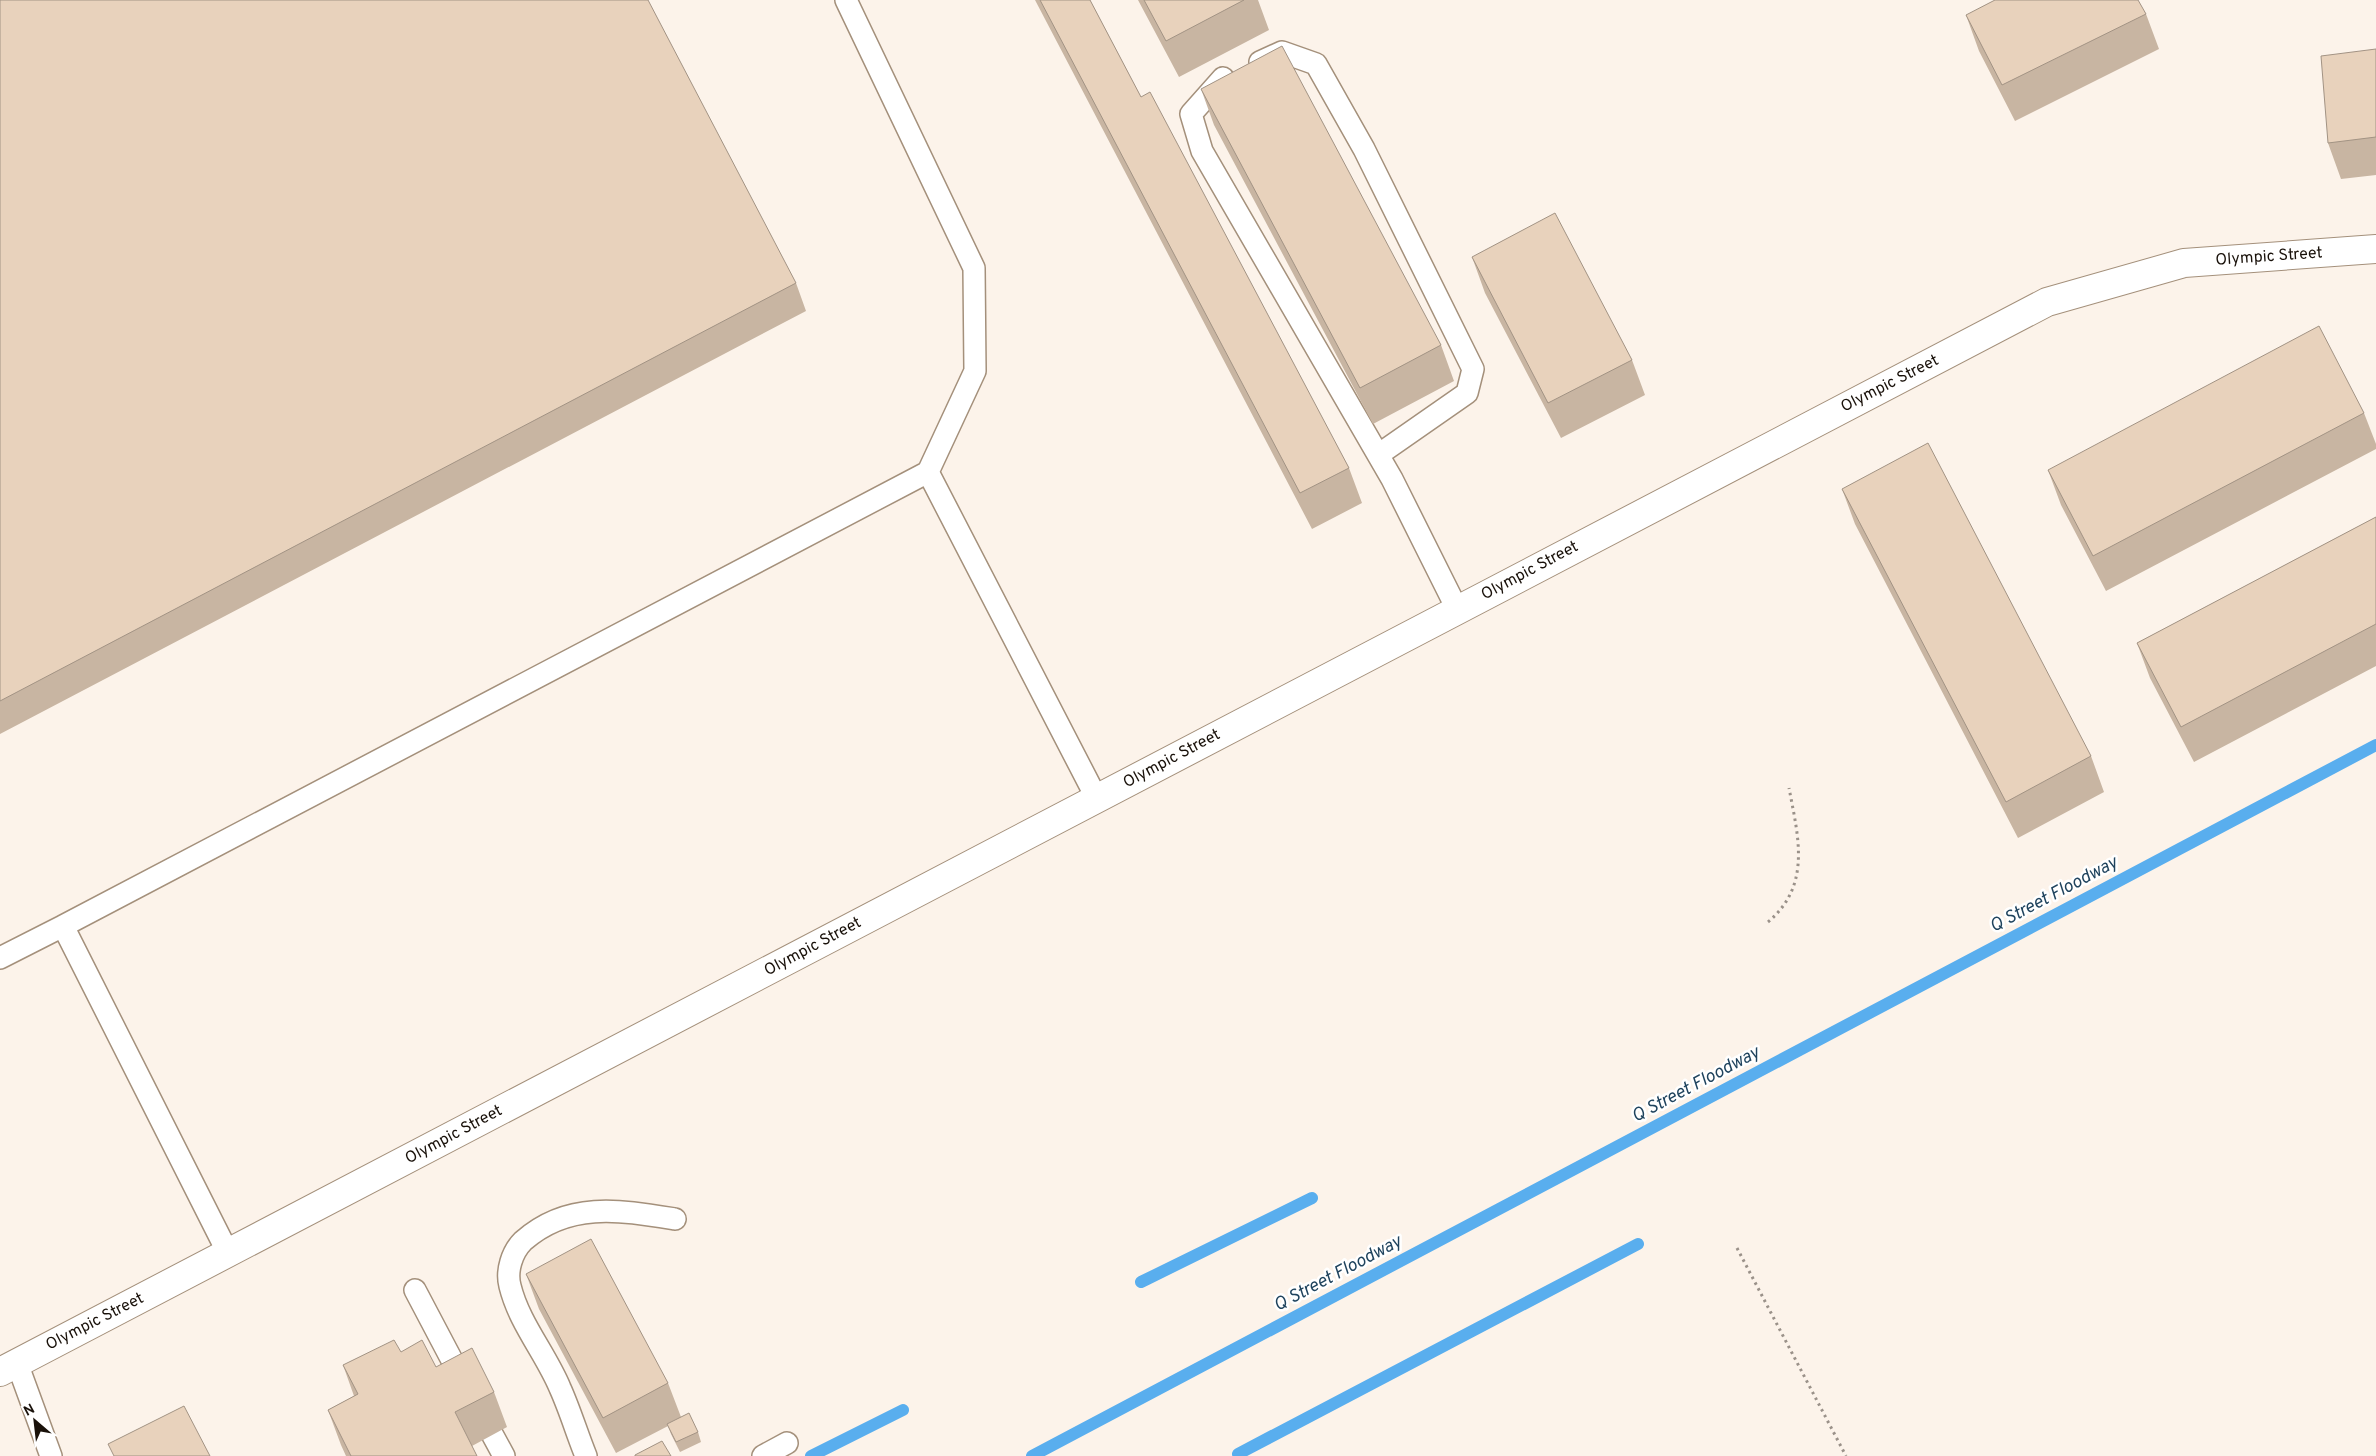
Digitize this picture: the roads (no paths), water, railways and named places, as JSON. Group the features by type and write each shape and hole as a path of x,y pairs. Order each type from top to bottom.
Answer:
{"main road":[{"name":"Olympic Street","path":"8,1368 2048,302 2184,262 2376,249"}],"lane":[{"path":"0,958 928,472 975,371 974,268 846,0"},
{"path":"1378,455 1467,393 1473,369 1364,149 1316,64 1282,52 1222,79 1191,114 1202,151 1378,455 1457,610"},
{"path":"928,472 1096,799"},
{"path":"63,926 228,1253"},
{"path":"586,1456 561,1389 519,1311 509,1285 509,1266 518,1246 536,1230 560,1218 587,1211 624,1210 675,1218"},
{"path":"491,1456 446,1373 415,1290 504,1456"},
{"path":"8,1368 51,1456"},
{"path":"763,1456 787,1443"}],"waterway":[{"name":"Q Street Floodway","path":"1032,1456 2376,745"},
{"path":"1141,1282 1312,1198"},
{"path":"1238,1454 1638,1244"},
{"path":"811,1456 903,1410"}]}
